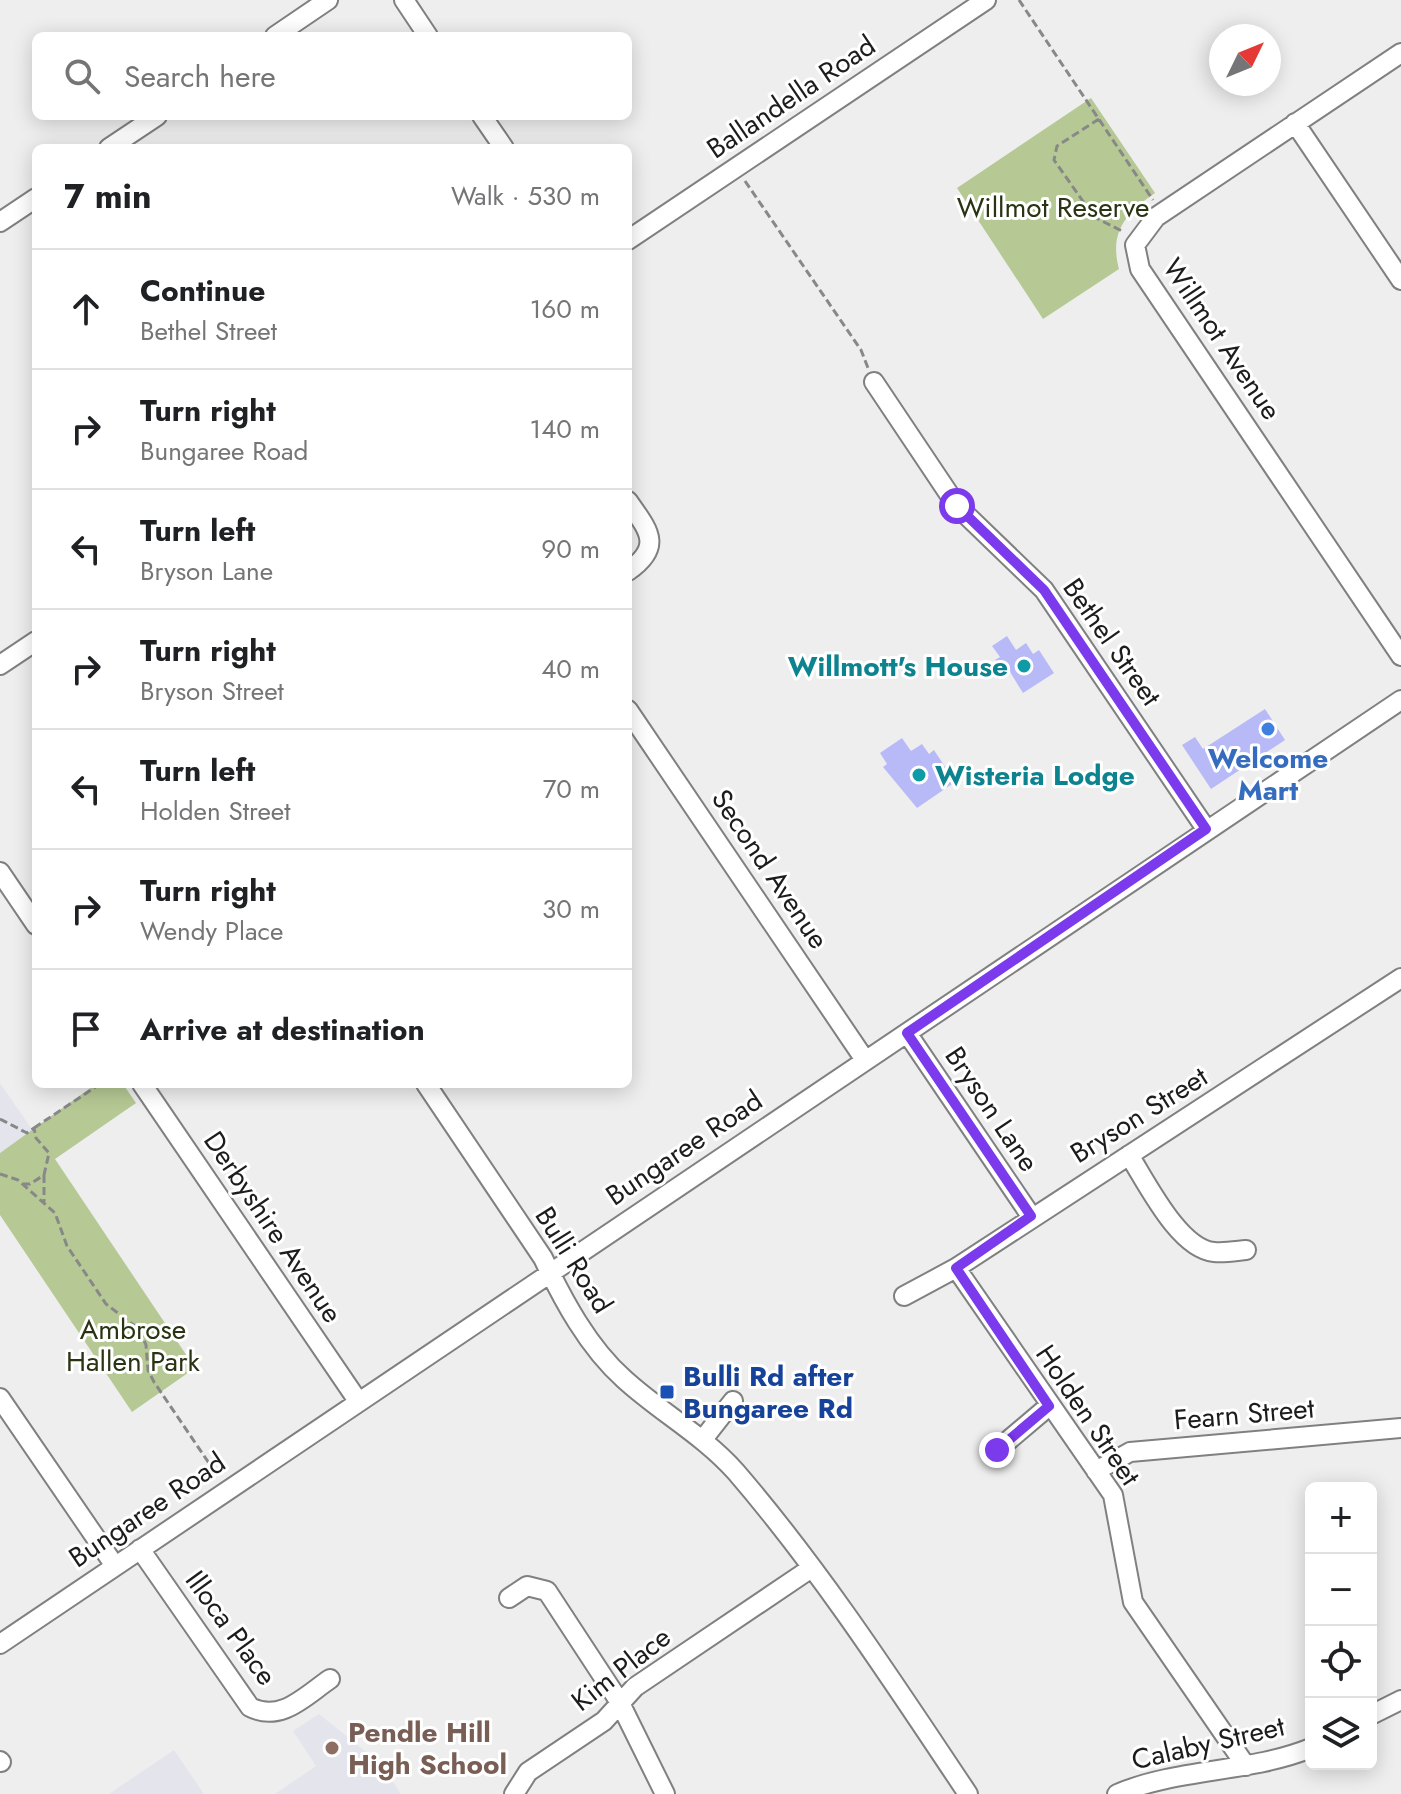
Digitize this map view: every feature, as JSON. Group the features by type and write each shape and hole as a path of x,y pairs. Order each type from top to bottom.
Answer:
{"street":[{"path":"281,32 328,0"},
{"path":"404,0 425,32"},
{"name":"Ballandella Road","path":"632,237 986,0"},
{"name":"Willmot Avenue","path":"1401,53 1162,213 1135,245 1140,269 1401,656"},
{"path":"115,144 151,120"},
{"path":"485,120 501,144"},
{"path":"1295,123 1401,280"},
{"path":"0,222 32,201"},
{"name":"Bethel Street","path":"874,382 957,506 1044,590 1206,829"},
{"path":"632,507 648,531 651,543 647,555 632,568"},
{"path":"0,665 32,644"},
{"name":"Bungaree Road","path":"0,1644 1401,700"},
{"name":"Second Avenue","path":"632,716 865,1060"},
{"path":"0,872 32,919"},
{"name":"Bryson Street","path":"904,1296 956,1268 1031,1216 1401,978"},
{"name":"Bryson Lane","path":"907,1033 1031,1216"},
{"name":"Derbyshire Avenue","path":"145,1088 358,1401"},
{"name":"Bulli Road","path":"429,1088 594,1344 616,1371 704,1438 736,1473 883,1667 968,1794"},
{"path":"1129,1155 1173,1222 1191,1243 1212,1252 1246,1250"},
{"name":"Holden Street","path":"956,1268 1096,1471 1119,1511 1133,1602 1246,1766"},
{"path":"0,1398 115,1566"},
{"path":"704,1438 733,1401"},
{"path":"997,1450 1049,1406"},
{"name":"Fearn Street","path":"1096,1471 1130,1452 1401,1428"},
{"name":"Illoca Place","path":"140,1549 250,1707 262,1712 281,1712 330,1679"},
{"name":"Kim Place","path":"514,1794 528,1772 604,1721 635,1687 810,1569"},
{"path":"509,1598 527,1586 547,1591 619,1701 665,1794"},
{"path":"1377,1712 1401,1700"},
{"name":"Calaby Street","path":"1117,1794 1142,1784 1246,1766 1305,1750"}],"path":[{"path":"1019,0 1162,213"},
{"path":"1100,119 1057,146 1054,160 1094,217 1139,239"},
{"path":"737,168 861,350 874,382"},
{"path":"0,1119 27,1133 94,1088"},
{"path":"34,1128 36,1138 49,1153 44,1175 44,1203"},
{"path":"0,1174 10,1175 55,1213 67,1246 106,1304 139,1329 146,1345 148,1370 154,1382 215,1472"},
{"path":"21,1184 30,1184 44,1175"}],"shaded area":[{"path":"0,1083 33,1131 0,1153"},
{"name":"Pendle Hill High School","path":"319,1714 382,1765 401,1794 275,1794 316,1766 293,1731"},
{"path":"174,1750 204,1794 109,1794"}],"green space":[{"name":"Willmot Reserve","path":"1091,98 1155,193 1136,208 1122,225 1116,244 1119,269 1043,319 957,188"},
{"name":"Ambrose Hallen Park","path":"90,1088 126,1088 136,1103 55,1159 195,1368 132,1412 0,1215 0,1153"}],"building":[{"name":"Willmott's House","path":"1007,636 1016,650 1026,643 1033,654 1039,650 1054,673 1023,693 1010,672 1005,675 995,660 1000,657 992,646"},
{"path":"1265,709 1285,740 1211,789 1182,745 1195,737 1203,749"},
{"name":"Wisteria Lodge","path":"902,738 911,751 922,744 929,754 934,750 955,782 917,808 883,767 887,764 880,753"}],"place":[{"name":"Willmott's House","path":"1024,666"},
{"name":"Welcome Mart","path":"1268,729"},
{"name":"Wisteria Lodge","path":"919,775"},
{"name":"Bulli Rd after Bungaree Rd","path":"667,1392"},
{"name":"Pendle Hill High School","path":"332,1748"}],"route":[{"path":"957,506 1044,590 1206,829 907,1033 1031,1216 956,1268 1049,1406 997,1450"}]}
